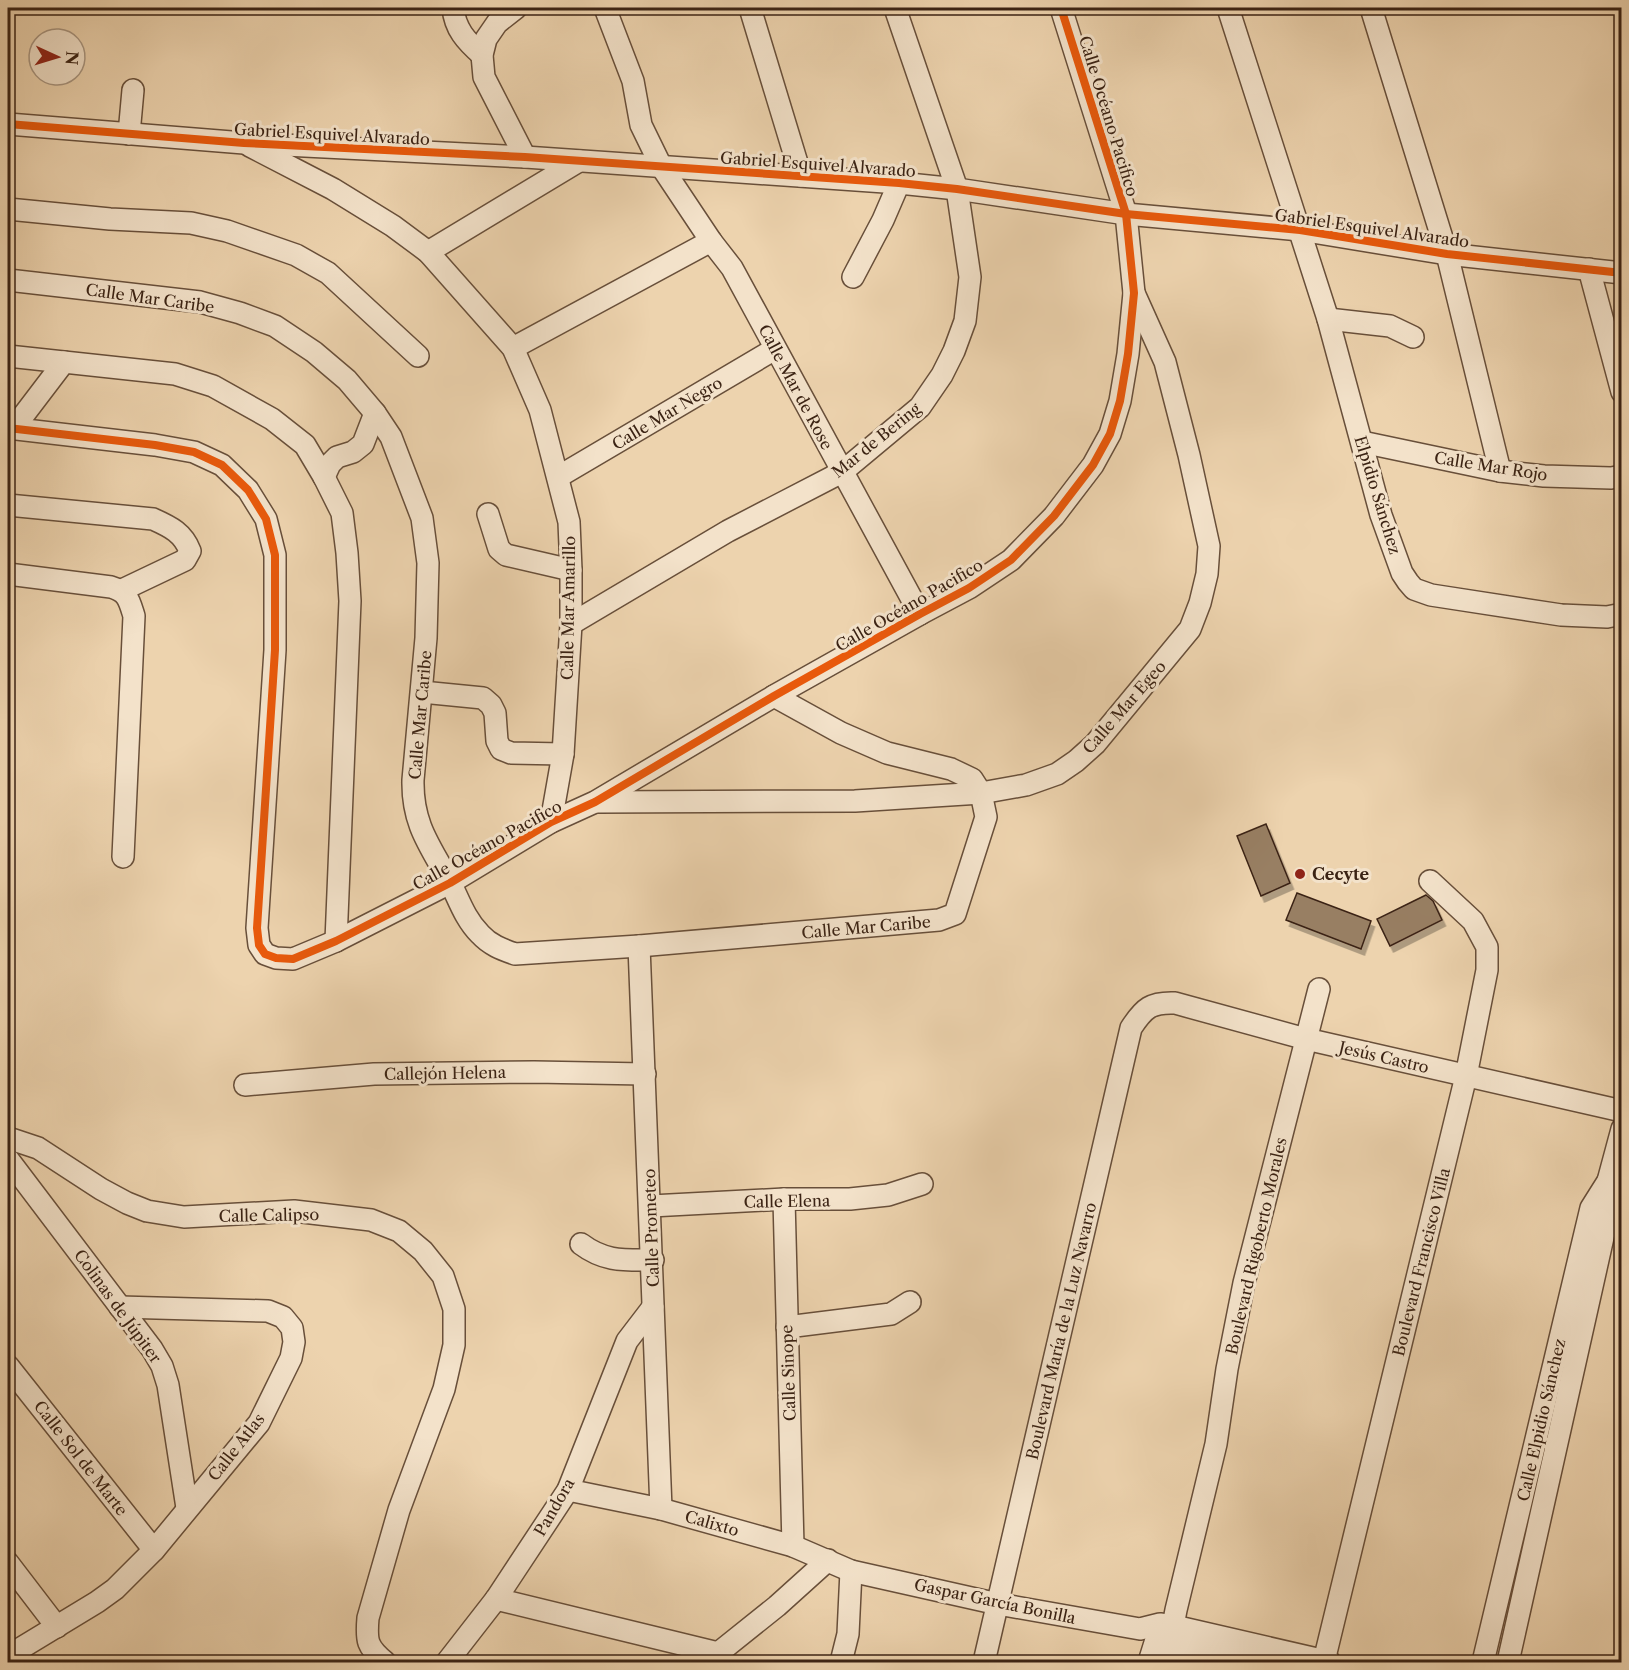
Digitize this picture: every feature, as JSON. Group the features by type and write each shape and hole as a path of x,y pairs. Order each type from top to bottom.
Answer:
{"street":[{"path":"453,8 454,19 464,39 482,55"},
{"path":"516,8 497,22 486,39 482,55 484,77 525,158"},
{"name":"Calle Mar de Rose","path":"605,8 633,81 641,125 661,166 711,242 732,268 920,614"},
{"path":"750,8 801,176"},
{"name":"Mar de Bering","path":"571,624 728,531 842,472 920,407 942,375 965,321 970,277 957,189 895,8"},
{"name":"Calle Océano Pacifico","path":"10,429 155,445 194,452 222,465 248,490 266,519 275,555 275,650 258,928 259,945 265,954 276,958 293,959 336,941 450,883 551,822 595,802 774,696 969,588 1011,560 1054,516 1093,465 1110,434 1120,401 1128,354 1134,293 1126,214 1061,8"},
{"name":"Elpidio Sánchez","path":"1228,8 1328,319 1381,515 1402,573 1414,589 1431,595 1561,615 1607,617 1622,614"},
{"path":"1371,8 1448,254 1500,471"},
{"path":"129,134 133,90"},
{"name":"Gabriel Esquivel Alvarado","path":"8,124 244,143 661,166 899,183 957,189 1126,214 1300,230 1448,254 1622,273"},
{"name":"Calle Mar Amarillo","path":"244,143 333,189 393,226 428,252 513,348 540,410 569,522 571,624 563,754 551,822"},
{"path":"428,252 579,161"},
{"path":"853,277 879,229 899,183"},
{"path":"8,209 110,219 191,223 227,231 296,255 328,273 418,356"},
{"path":"513,348 711,242"},
{"path":"1589,269 1622,392"},
{"name":"Calle Mar Caribe","path":"8,280 200,302 240,313 274,326 314,352 347,380 375,413 391,437 422,518 428,563 426,638 413,780 414,807 429,847 466,917 495,948 515,954 939,921 955,914 986,817 981,793"},
{"name":"Calle Mar Egeo","path":"595,802 855,801 981,793 1026,785 1057,774 1095,744 1190,628 1200,603 1207,574 1209,546 1203,513 1165,362 1134,293"},
{"path":"1328,319 1390,326 1413,337"},
{"name":"Calle Mar Negro","path":"558,477 775,349"},
{"path":"8,356 175,374 213,386 272,419 305,446 324,477 342,513 350,602 336,941"},
{"path":"10,429 64,362"},
{"path":"324,477 330,464 337,457 353,452 363,444 375,413"},
{"name":"Calle Mar Rojo","path":"1362,442 1500,471 1544,476 1622,476"},
{"path":"8,505 153,519 172,527 185,539 190,551 185,560 122,590"},
{"path":"488,514 499,549 506,555 571,570"},
{"path":"8,574 111,586 122,590 129,599 134,616 123,857"},
{"path":"422,692 483,698 491,705 495,713 497,741 501,749 511,753 563,754"},
{"path":"774,696 841,733 887,753 951,769 972,778 981,793"},
{"name":"Boulevard Francisco Villa","path":"1327,1662 1466,1076 1487,970 1487,947 1473,921 1430,881"},
{"name":"Calle Prometeo","path":"639,946 651,1206 661,1509"},
{"name":"Boulevard Rigoberto Morales","path":"1149,1662 1163,1634 1216,1444 1227,1369 1244,1283 1319,989"},
{"name":"Jesús Castro","path":"1149,1006 1161,1002 1175,1003 1306,1039 1622,1111"},
{"name":"Boulevard María de la Luz Navarro","path":"984,1662 1131,1028 1138,1016 1149,1006"},
{"name":"Callejón Helena","path":"245,1085 374,1074 534,1072 645,1074"},
{"name":"Calle Elpidio Sánchez","path":"1508,1662 1608,1215 1608,1181 1622,1129"},
{"name":"Calle Calipso","path":"8,1138 38,1148 101,1189 147,1212 184,1217 294,1211 371,1220 399,1231 423,1251 443,1276 454,1309 452,1356 444,1389 399,1510 368,1618 366,1635 370,1649 385,1662"},
{"name":"Colinas de Júpiter","path":"8,1159 120,1306 162,1366 168,1384 187,1508"},
{"name":"Calle Elpidio Sánchez","path":"1483,1662 1591,1208 1608,1181"},
{"name":"Calle Elena","path":"651,1206 784,1199 850,1199 888,1195 922,1184"},
{"name":"Calle Sinope","path":"784,1199 793,1546"},
{"path":"580,1244 594,1254 610,1258 653,1260"},
{"path":"787,1327 891,1314 910,1302"},
{"name":"Calle Atlas","path":"8,1656 115,1589 153,1550 259,1423 291,1358 294,1342 292,1328 283,1317 268,1311 120,1306"},
{"name":"Pandora","path":"447,1662 496,1599 568,1490 627,1341 653,1307"},
{"name":"Calle Sol de Marte","path":"8,1366 153,1550"},
{"name":"Calixto","path":"568,1490 661,1509 793,1546 851,1571"},
{"path":"496,1599 713,1658 777,1606 828,1560"},
{"path":"8,1563 57,1627"},
{"path":"841,1662 848,1634 851,1571"},
{"name":"Gaspar García Bonilla","path":"851,1571 998,1604 1327,1662"},
{"name":"Gaspar García Bonilla","path":"1163,1634 1249,1662"}],"building":[{"path":"1266,824 1290,883 1261,896 1237,836"},
{"path":"1297,893 1371,921 1361,949 1286,920"},
{"path":"1426,895 1433,901 1442,920 1390,946 1377,919"}],"cycle path":[{"path":"8,428 155,445 194,452 222,465 248,490 266,519 275,555 275,650 257,928 259,945 265,954 276,958 293,959 336,941 450,883 551,822 595,802 774,696 969,588 1011,560 1054,516 1093,465 1110,434 1120,401 1128,354 1134,293 1126,214 1061,8"},
{"path":"8,124 244,143 525,157 899,183 957,189 1126,214 1300,230 1447,254 1622,273"}],"place":[{"name":"Cecyte","path":"1300,874"}]}
